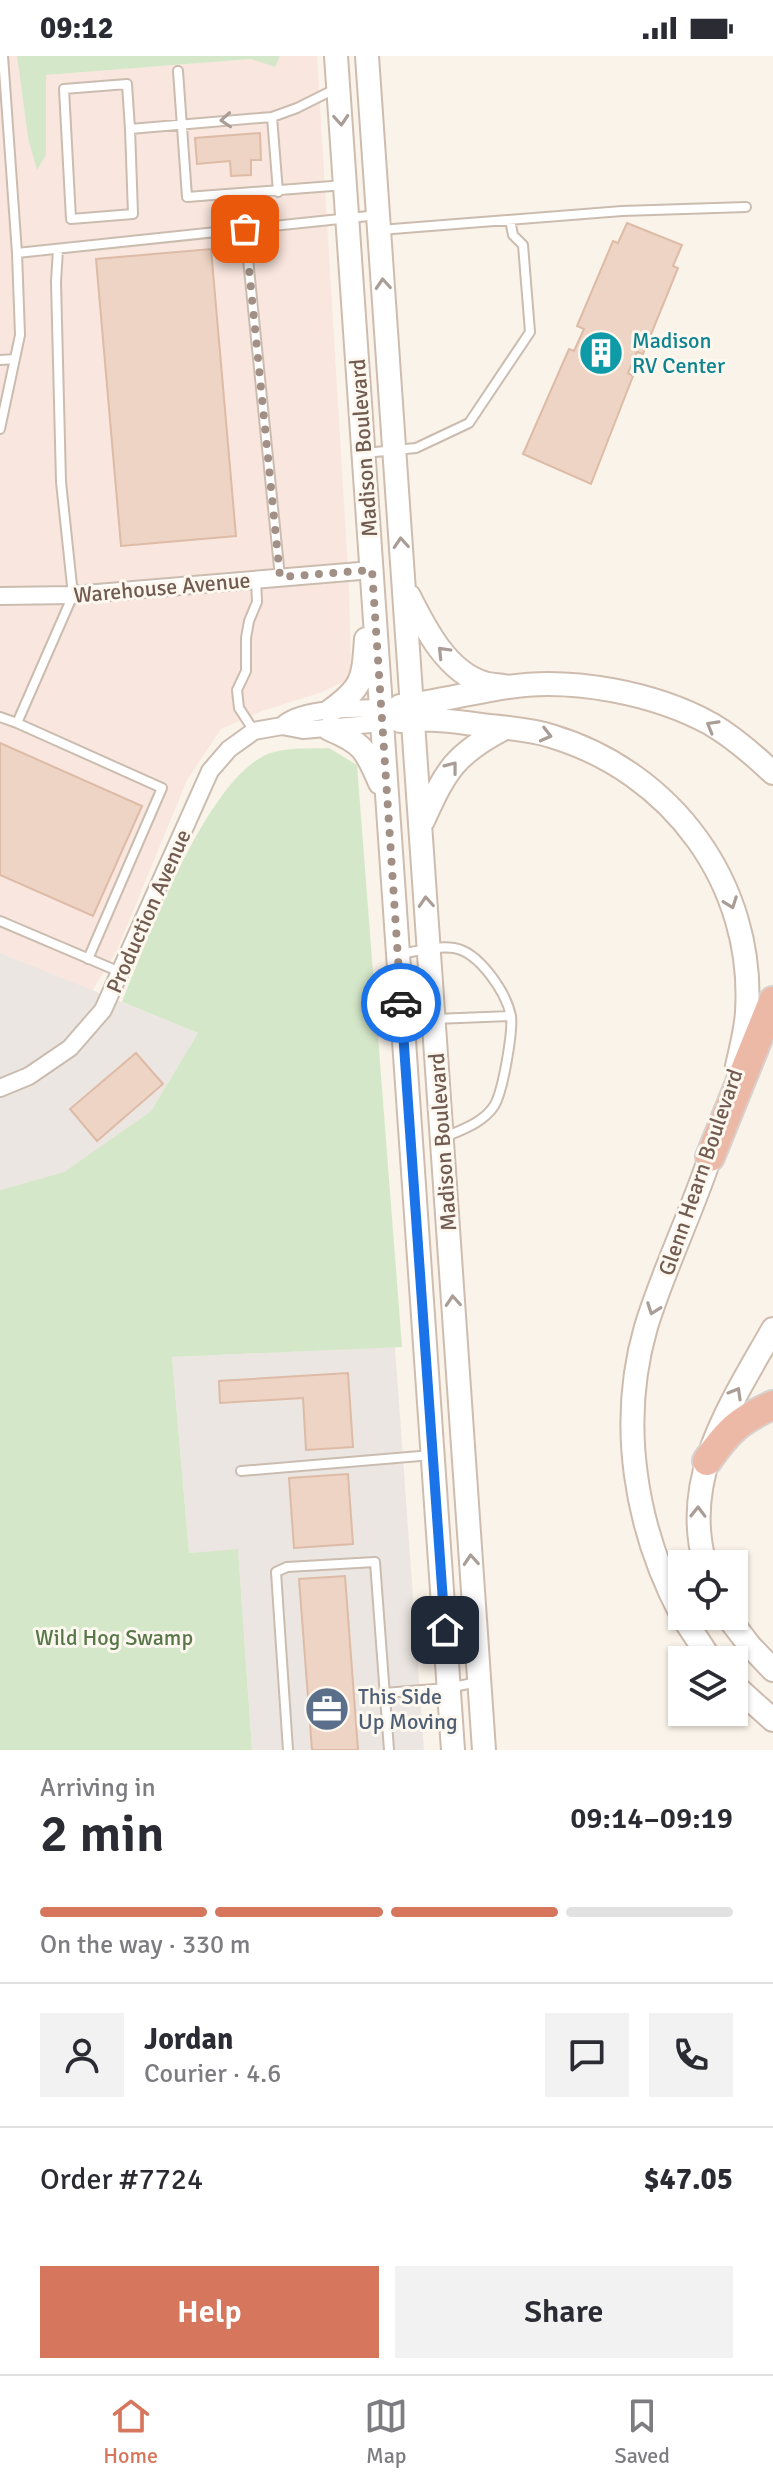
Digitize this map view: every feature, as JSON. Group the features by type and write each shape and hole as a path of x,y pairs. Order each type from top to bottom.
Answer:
{"highway":[{"path":"710,1157 773,1001"},
{"path":"707,1461 725,1435 747,1416 773,1405"}],"main road":[{"name":"Madison Boulevard","path":"336,56 453,1750"},
{"name":"Madison Boulevard","path":"367,56 484,1750"},
{"path":"372,570 364,671 359,685 330,720 354,739 370,758 386,797"},
{"path":"404,586 436,646 461,669 483,683 509,686"},
{"name":"Glenn Hearn Boulevard","path":"382,716 413,712 434,703 509,686 577,686 643,698 711,724 773,773"},
{"name":"Glenn Hearn Boulevard","path":"413,712 437,719 548,735 578,745 636,777 681,818 701,842 729,898 745,954 747,1013 734,1079 710,1157 647,1326 637,1362 633,1397 638,1495 655,1558 668,1586"},
{"path":"421,826 439,785 455,762 475,744 505,728"},
{"path":"701,1550 697,1515 714,1436 773,1329"},
{"path":"738,1630 773,1670"},
{"path":"748,1698 773,1720"}],"street":[{"name":"Warehouse Avenue","path":"0,596 73,595 372,570"},
{"name":"Production Avenue","path":"0,1088 29,1076 70,1048 103,1010 210,771 229,749 254,731 282,726 289,719 382,716"}],"lane":[{"path":"0,429 20,335 3,56"},
{"path":"178,71 187,197 346,185"},
{"path":"127,84 130,129 133,214 71,219 64,89 127,84"},
{"path":"130,129 272,117 339,87"},
{"path":"272,117 278,192"},
{"path":"17,253 347,218 378,223 510,220 622,211 746,207"},
{"path":"364,453 416,448 469,423 530,332 523,245 513,235 510,220"},
{"path":"245,229 280,577"},
{"path":"17,723 73,595 61,482 56,282 58,249"},
{"path":"0,360 15,359"},
{"path":"254,731 239,708 237,690 246,671 246,638 257,602 256,579"},
{"path":"0,717 162,788 88,959"},
{"path":"0,921 121,973"},
{"path":"397,955 455,948 477,958 500,988 511,1016 504,1084 494,1107 478,1122 442,1139"},
{"path":"434,1019 511,1016"},
{"path":"241,1471 433,1455"},
{"path":"288,1750 276,1572 287,1567 375,1562 389,1750"},
{"path":"384,1693 479,1682"}],"shaded area":[{"path":"0,56 17,56 28,138 37,169 46,155 46,75 251,59 275,66 280,56 317,56 349,587 351,678 322,692 262,711 221,729 187,780 117,950 92,991 0,953"},
{"path":"0,953 198,1033 151,1111 64,1172 0,1190"},
{"path":"395,1347 424,1750 252,1750 238,1550 189,1553 172,1357"}],"green space":[{"path":"17,56 280,56 275,67 251,59 46,75 46,155 37,170 28,138"},
{"name":"Wild Hog Swamp","path":"329,748 357,765 402,1347 172,1357 189,1553 238,1549 252,1750 0,1750 0,1190 64,1172 151,1111 198,1033 122,1002 183,861 227,790 250,765 281,750"}],"building":[{"path":"260,133 261,160 251,160 251,175 231,176 230,161 197,164 195,138"},
{"name":"Madison RV Center","path":"627,223 682,245 673,266 678,268 643,354 637,352 628,373 633,376 591,484 523,454 569,349 574,351 584,329 577,326 613,241 618,243"},
{"path":"211,249 236,536 121,546 96,259"},
{"path":"0,743 142,806 93,916 0,875"},
{"path":"136,1053 163,1084 97,1141 70,1109"},
{"path":"348,1373 353,1447 306,1450 303,1398 220,1403 219,1381"},
{"path":"348,1474 353,1544 294,1548 289,1478"},
{"path":"345,1576 358,1750 312,1750 299,1579"}],"way so far":[{"path":"245,229 280,577 372,570 401,1003"}],"place":[{"name":"Madison RV Center","path":"601,353"},
{"name":"This Side Up Moving","path":"327,1709"}],"route":[{"path":"401,1003 445,1630"}]}
